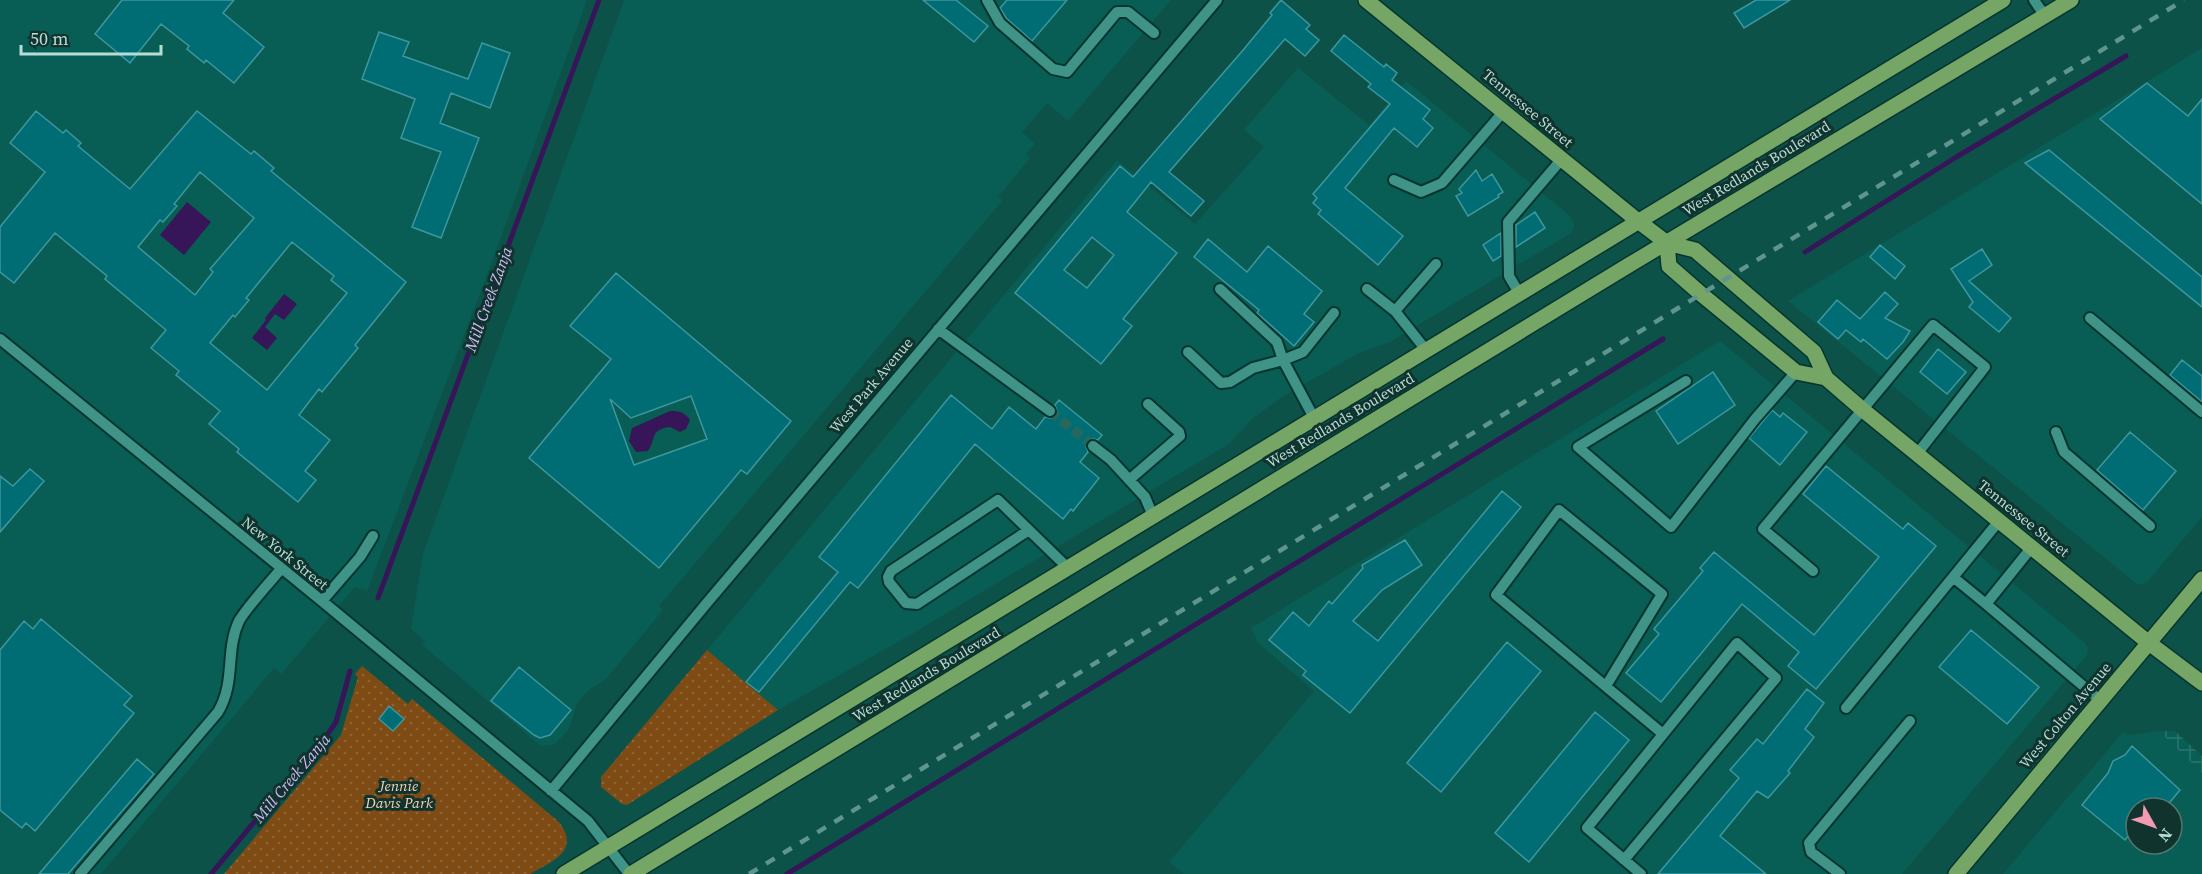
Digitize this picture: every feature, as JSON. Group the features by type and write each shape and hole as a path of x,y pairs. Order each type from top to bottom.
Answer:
{"main road":[{"name":"Tennessee Street","path":"1366,0 1638,222 1667,243 1695,250 1814,352 1826,378 1863,410 2149,643 2202,683"},
{"name":"West Redlands Boulevard","path":"564,874 2003,0"},
{"name":"West Redlands Boulevard","path":"630,874 2071,0"},
{"name":"Tennessee Street","path":"1667,243 1669,266 1701,294 1796,372 1826,378"},
{"name":"West Colton Avenue","path":"1956,874 2202,579"}],"street":[{"path":"987,0 1000,23 1053,69 1067,72 1117,12 1128,12 1154,33"},
{"name":"West Park Avenue","path":"551,791 1216,0"},
{"path":"2034,0 2045,16"},
{"path":"1394,180 1421,192 1442,183 1504,111"},
{"path":"1519,293 1509,276 1508,222 1561,160"},
{"path":"1395,310 1436,264"},
{"path":"1220,289 1277,342 1283,360 1314,418"},
{"path":"1367,289 1395,310 1426,350"},
{"path":"1188,352 1221,383 1230,382 1253,368 1303,352 1334,313"},
{"path":"2090,318 2202,412"},
{"path":"1813,572 1762,529 1933,325 1985,367 1917,454"},
{"path":"938,329 1050,411"},
{"name":"New York Street","path":"0,339 588,821 630,874"},
{"path":"1686,381 1578,447 1671,527 1755,419 1796,372"},
{"path":"1129,480 1180,436 1179,432 1148,404"},
{"path":"2056,432 2064,452 2150,526"},
{"path":"1093,446 1111,460 1146,497 1153,516"},
{"path":"1029,530 917,604 906,603 889,582 891,571 998,500 1029,530 1068,568"},
{"path":"1606,686 1662,594 1559,510 1496,595 1663,734"},
{"path":"1846,708 2000,521"},
{"path":"322,601 360,557 373,536"},
{"path":"1986,604 2032,547"},
{"path":"80,874 218,712 226,699 233,644 240,620 281,569"},
{"path":"1953,577 2101,701"},
{"path":"1624,860 1776,678 1737,643 1587,828 1624,860 1641,874"},
{"path":"1840,874 1811,852 1809,843 1910,721"}],"shaded area":[{"path":"0,0 587,0 493,259 367,591 355,587 281,674 274,668 101,874 0,874"},
{"path":"624,0 1171,0 1068,121 1047,103 1022,132 1035,144 1026,154 1030,158 998,197 1002,201 659,606 663,610 606,679 589,690 577,703 569,729 555,744 541,746 422,645 425,641 411,629 423,554"},
{"path":"2202,48 2202,517 2148,581 2137,584 1788,301"},
{"path":"1298,68 1369,125 1406,81 1569,215 1574,227 1571,233 1390,342 1357,354 1282,397 1252,419 1229,444 912,634 778,710 707,650 1117,160 1195,224 1264,147 1244,130"},
{"path":"187,202 211,222 184,255 160,235"},
{"path":"284,294 297,304 284,320 275,314 265,327 277,338 267,350 252,338"},
{"path":"1720,341 2085,643 2088,648 2087,655 1902,874 1184,874 1169,862 1314,691 1258,643 1251,628"},
{"path":"670,411 682,412 688,417 690,420 686,429 680,432 670,427 663,428 654,435 648,451 636,452 629,441 632,428"},
{"path":"2159,731 2202,772 2202,874 2003,874 2123,732 2128,735"},
{"path":"2159,731 2175,731 2202,756 2202,773"}],"green space":[{"path":"707,650 778,710 627,805 622,804 601,787 601,777"},
{"name":"Jennie Davis Park","path":"362,666 408,704 412,699 559,822 567,841 561,854 530,874 224,874 341,735 358,677 355,674"}],"building":[{"path":"122,0 234,0 223,13 264,47 234,83 206,60 204,63 187,49 189,46 161,24 130,63 95,34"},
{"path":"923,0 956,0 988,26 974,42"},
{"path":"1007,0 1067,0 1032,41 1006,18 1000,8"},
{"path":"1281,0 1310,25 1306,29 1319,40 1305,56 1285,39 1169,172 1204,201 1191,216 1151,182 1127,212 1177,253 1123,319 1132,326 1101,364 1015,293 1120,166 1133,177 1244,49 1272,15 1270,13","holes":["1092,237 1114,255 1087,288 1064,270"]},
{"path":"1756,0 1790,0 1744,28 1734,13"},
{"path":"379,32 409,42 403,56 468,79 482,43 510,53 490,108 451,93 440,123 479,138 441,238 412,227 441,152 401,138 415,99 362,79"},
{"path":"1344,35 1384,67 1386,64 1397,73 1392,80 1430,110 1423,119 1433,128 1417,147 1394,128 1345,188 1403,236 1378,265 1318,214 1321,210 1313,203 1317,198 1313,194 1390,104 1368,87 1371,84 1331,51"},
{"path":"2147,83 2188,116 2202,99 2202,204 2100,119"},
{"path":"36,111 63,133 66,130 81,143 78,146 130,189 197,111 251,154 254,151 274,168 271,171 406,282 355,345 358,348 322,392 319,389 299,415 330,440 305,471 316,480 298,502 237,452 239,449 209,424 220,411 176,375 179,371 151,348 166,330 105,279 107,276 55,233 14,283 0,272 0,227 45,172 10,143","holes":["200,172 254,218 210,269 213,272 195,295 138,247 160,220 163,222 177,206 174,204","292,242 334,276 331,280 347,293 267,390 210,343 249,300 246,298"]},
{"path":"2049,150 2202,277 2202,307 2025,163"},
{"path":"1476,170 1482,181 1492,174 1503,192 1498,195 1499,197 1468,216 1456,196 1462,193 1459,189"},
{"path":"1535,212 1545,228 1516,247 1516,225"},
{"path":"1501,233 1501,256 1493,261 1483,245"},
{"path":"1208,239 1247,272 1268,246 1322,291 1304,314 1314,322 1294,346 1257,313 1259,310 1194,257"},
{"path":"1880,245 1905,266 1895,279 1870,257"},
{"path":"1982,249 1992,265 1969,281 2011,318 1999,332 1969,307 1973,302 1951,269"},
{"path":"616,273 791,421 747,474 741,470 659,568 529,458 611,359 570,326","holes":["691,396 707,439 634,465 610,399 631,418"]},
{"path":"1885,292 1898,304 1885,318 1910,331 1887,359 1863,339 1861,342 1846,330 1838,339 1818,322 1837,300 1860,319"},
{"path":"1938,349 1966,372 1947,394 1920,372"},
{"path":"2182,360 2202,376 2202,402 2170,375"},
{"path":"1713,372 1735,405 1678,444 1656,411"},
{"path":"951,395 992,429 1009,407 1036,429 1045,417 1056,416 1055,405 1059,400 1102,435 1098,440 1088,441 1086,446 1088,452 1080,462 1099,478 1073,511 1071,509 1063,519 975,444 858,588 850,582 759,692 746,682 838,572 819,557"},
{"path":"1772,410 1780,417 1783,413 1807,432 1780,465 1749,438"},
{"path":"2130,432 2176,471 2143,510 2097,470"},
{"path":"1826,466 1903,529 1908,523 1936,546 1816,689 1788,666 1799,652 1742,604 1661,702 1626,673 1659,634 1654,629 1703,571 1700,568 1714,552 1814,635 1879,557 1803,494"},
{"path":"30,469 44,481 0,532 0,476 13,486"},
{"path":"1502,491 1521,507 1350,713 1303,675 1306,671 1269,640 1293,612 1309,626 1329,601 1332,604 1363,568 1362,565 1405,540 1422,565 1382,590 1353,621 1378,641"},
{"path":"41,619 132,696 124,705 134,713 35,831 26,823 22,828 0,810 0,650 24,621 33,629"},
{"path":"1971,630 2039,687 2007,724 1939,667"},
{"path":"1507,642 1541,671 1441,792 1407,763"},
{"path":"519,667 571,710 550,735 540,738 534,735 491,701"},
{"path":"1807,689 1824,703 1805,729 1814,737 1788,771 1790,773 1768,798 1757,791 1720,836 1766,874 1658,874 1739,778 1730,770 1757,739 1763,744"},
{"path":"389,706 404,719 393,731 379,719"},
{"path":"1595,712 1629,740 1529,862 1495,833"},
{"path":"2132,746 2180,790 2175,796 2124,796 2124,839 2082,805 2108,773 2113,761 2125,755"},
{"path":"137,759 154,774 68,874 39,874"}],"waterway":[{"name":"Mill Creek Zanja","path":"378,598 599,0"},
{"path":"1805,252 1958,156 2126,56"},
{"path":"787,874 1663,339"},
{"name":"Mill Creek Zanja","path":"211,874 330,731 336,722 350,671"}],"tunnel":[{"path":"1050,411 1093,446"}],"railway":[{"path":"749,874 2184,0"}]}
